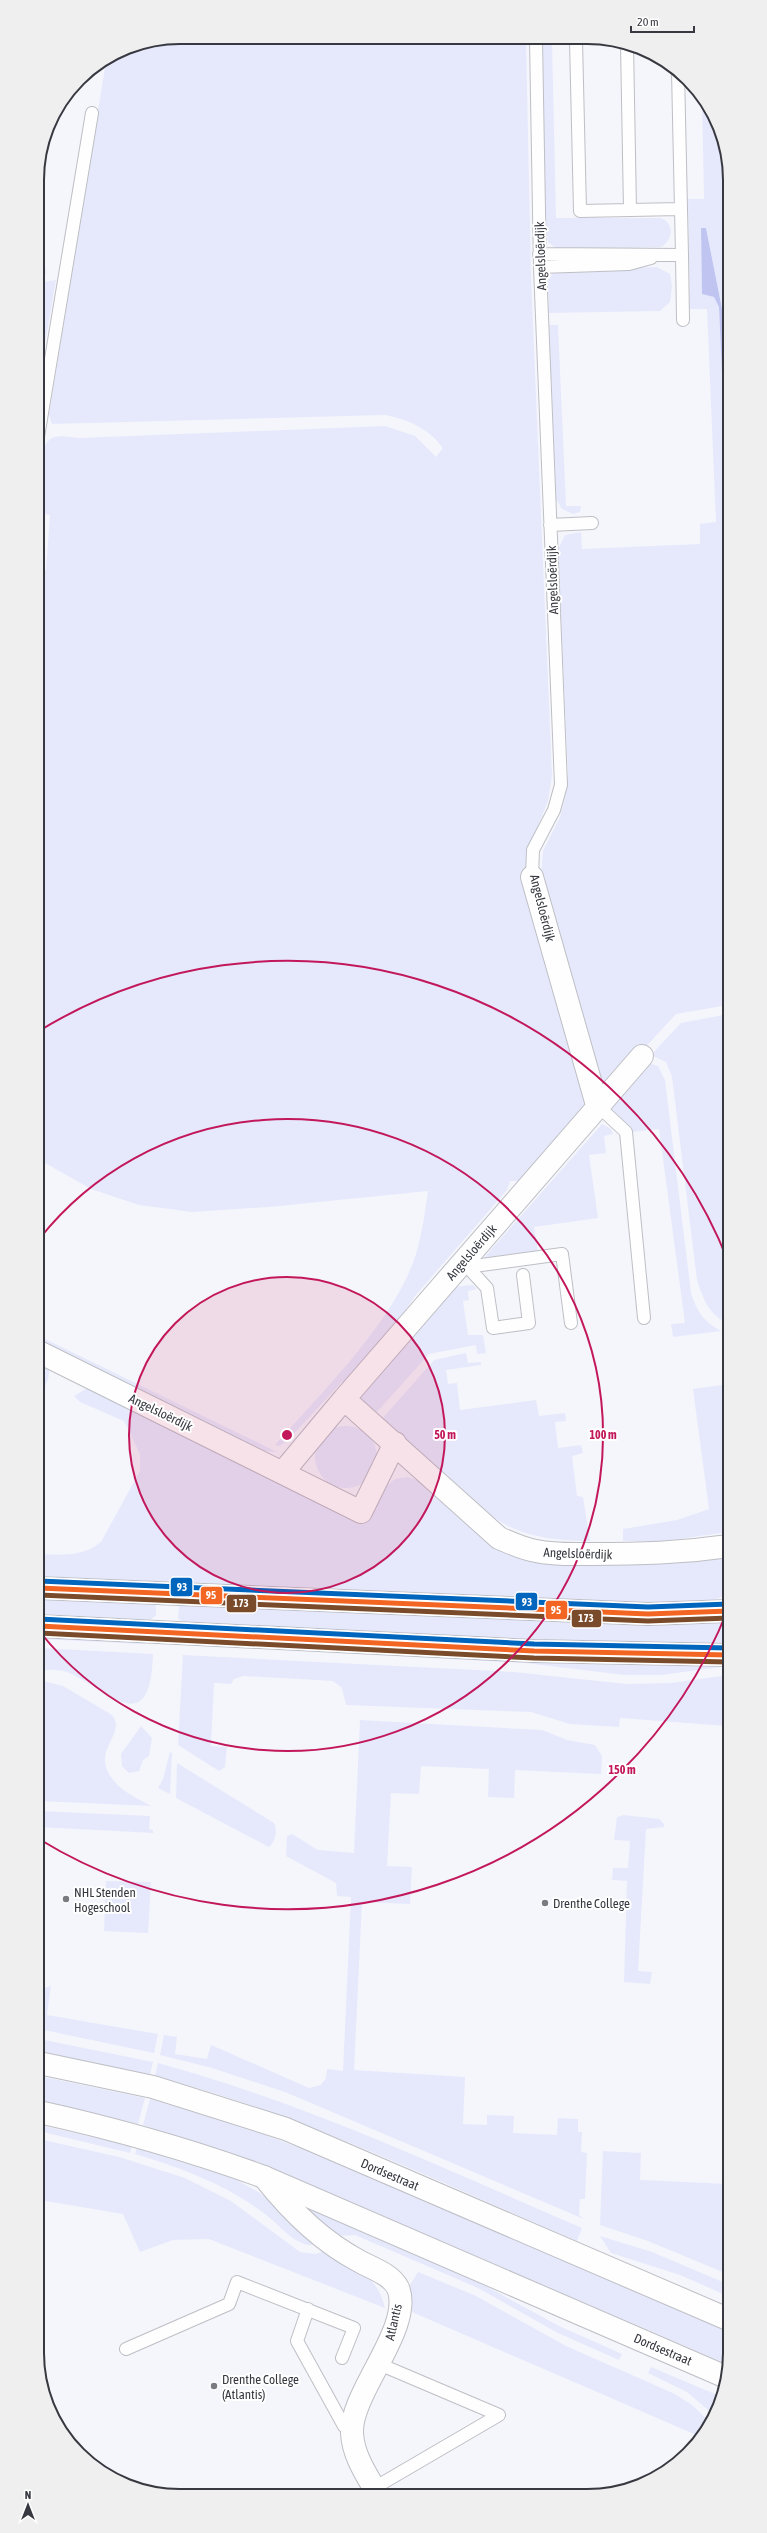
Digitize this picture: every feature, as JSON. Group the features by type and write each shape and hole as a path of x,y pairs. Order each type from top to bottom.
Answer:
{"street":[{"name":"Angelsloërdijk","path":"532,877 597,1105"},
{"name":"Angelsloërdijk","path":"283,1472 344,1399 465,1264 597,1105 642,1056"},
{"name":"Angelsloërdijk","path":"44,1354 361,1512 395,1443"},
{"name":"Angelsloërdijk","path":"344,1399 395,1443 499,1538 518,1546 537,1552 560,1554 671,1554 723,1547"},
{"path":"44,1588 648,1614 723,1611"},
{"path":"44,1626 526,1651 723,1655"},
{"name":"Dordsestraat","path":"44,2064 153,2087 286,2129 723,2317"},
{"name":"Dordsestraat","path":"44,2113 126,2132 199,2153 264,2177 721,2375"},
{"name":"Atlantis","path":"264,2177 287,2205 331,2244 388,2276 398,2288 399,2302 396,2325 379,2364 354,2413 352,2432 355,2452 374,2489"}],"lane":[{"name":"Angelsloërdijk","path":"532,877 533,850 554,810 561,785 539,254 536,44"},
{"path":"576,44 580,211 680,209"},
{"path":"627,50 630,210"},
{"path":"678,79 683,320"},
{"path":"44,401 92,113"},
{"path":"539,254 682,255"},
{"path":"540,267 629,264 660,255"},
{"path":"550,525 592,523"},
{"path":"597,1105 626,1132 644,1318"},
{"path":"465,1264 562,1254 571,1323"},
{"path":"465,1264 487,1288 493,1328 529,1323 524,1274"},
{"path":"126,2349 229,2304 237,2282 354,2328 342,2358"},
{"path":"308,2309 297,2341 344,2426 352,2432"},
{"path":"377,2489 498,2415 379,2364"}],"shaded area":[{"path":"171,44 526,44 531,278 552,775 548,801 527,852 526,880 585,1103 583,1110 525,1181 510,1181 507,1190 415,1296 403,1314 344,1383 342,1382 287,1441 279,1446 275,1445 355,1355 392,1305 406,1279 416,1254 422,1231 428,1191 269,1207 192,1212 139,1205 91,1189 44,1162 44,570 46,570 50,515 44,514 44,447 48,441 58,436 80,438 385,426 415,436 436,457 443,448 431,435 410,422 385,415 52,424 49,415 105,66 128,54"},
{"path":"543,44 552,44 556,218 661,218 669,224 671,232 668,240 661,247 558,250 548,242 545,222"},
{"path":"702,108 716,136 723,171 723,314 706,228 701,229 702,294 714,297 719,307 723,397 723,1006 676,1014 608,1088 603,1088 541,878 543,851 560,817 565,798 568,774 558,549 565,535 581,532 582,549 700,544 700,524 716,522 707,309 690,309 688,199 704,199"},
{"path":"44,260 46,274 44,274"},
{"path":"657,267 670,274 672,286 670,302 660,311 549,313 548,280 552,274 563,269"},
{"path":"56,280 44,349 44,282"},
{"path":"549,325 558,325 566,506 581,506 580,512 573,514 562,509 556,499"},
{"path":"723,1015 723,1321 716,1316 704,1300 697,1280 672,1077 666,1062 651,1055 681,1023"},
{"path":"644,1062 658,1066 665,1080 691,1293 702,1316 715,1328 721,1331 673,1337 671,1324 685,1323 659,1129 632,1132 606,1105"},
{"path":"602,1124 611,1129 613,1134 604,1136 606,1153 589,1155 598,1218 534,1227 538,1252 482,1260"},
{"path":"473,1285 477,1289 468,1291 469,1300 463,1301 468,1335 483,1335 486,1353 477,1354 476,1345 429,1354 376,1413 357,1397 453,1287"},
{"path":"44,1338 277,1452 264,1451 44,1344"},
{"path":"466,1353 468,1363 481,1362 481,1365 446,1370 448,1384 457,1383 460,1410 536,1400 539,1416 565,1413 566,1421 555,1422 558,1448 581,1445 583,1453 572,1456 577,1496 583,1497 590,1541 551,1539 527,1534 504,1524 493,1517 382,1419 434,1360"},
{"path":"44,1364 48,1366 49,1370 49,1376 45,1387"},
{"path":"723,1385 723,1533 663,1541 623,1541 623,1529 677,1520 709,1509 693,1389"},
{"path":"89,1387 342,1509 384,1488 395,1479 408,1477 419,1481 488,1540 723,1554 723,1597 701,1605 558,1603 44,1576 44,1554 64,1555 79,1553 94,1547 101,1542 140,1471 140,1454 124,1421 80,1402 74,1396"},
{"path":"340,1426 352,1426 368,1435 375,1445 377,1457 375,1469 368,1479 352,1488 340,1488 329,1483 320,1474 315,1463 315,1451 320,1440 329,1431"},
{"path":"44,1596 153,1603 156,1606 156,1615 150,1620 44,1614"},
{"path":"182,1603 628,1625 723,1623 723,1650 182,1622 178,1618 179,1607"},
{"path":"44,1634 141,1640 146,1643 44,1639"},
{"path":"187,1644 723,1667 661,1675 625,1675 525,1663"},
{"path":"44,1648 153,1654 150,1681 144,1696 136,1703 125,1703 67,1672 44,1670"},
{"path":"183,1655 514,1672 626,1684 671,1683 723,1676 723,1726 620,1718 619,1727 570,1724 531,1712 346,1705 342,1688 333,1681 243,1676 234,1679 231,1684 214,1683 211,1746 227,1747 225,1767 219,1771 178,1745"},
{"path":"44,1681 63,1686 112,1715 116,1722 115,1730 106,1752 105,1761 107,1771 119,1786 132,1796 151,1806 44,1801"},
{"path":"360,1720 542,1730 567,1740 595,1745 602,1756 601,1774 515,1770 514,1798 488,1797 489,1769 421,1766 419,1794 391,1793 387,1866 412,1867 410,1904 362,1902 354,2070 465,2077 463,2124 487,2125 487,2115 514,2116 513,2133 557,2135 558,2118 578,2119 578,2132 582,2132 581,2152 587,2153 585,2199 580,2199 579,2215 584,2219 285,2092 212,2068 160,2055 164,2035 177,2037 175,2054 207,2059 211,2045 309,2088 321,2085 326,2078 327,2069 343,2071 351,1897 337,1896 336,1883 286,1856 287,1836 292,1834 318,1850 354,1853"},
{"path":"141,1726 152,1738 149,1756 143,1760 139,1771 129,1773 122,1766 121,1754"},
{"path":"170,1752 172,1753 170,1794 158,1788 163,1779"},
{"path":"177,1763 274,1823 276,1833 271,1845 269,1847 176,1798"},
{"path":"44,1811 150,1816 149,1829 153,1830 153,1833 44,1827"},
{"path":"624,1815 659,1819 664,1824 664,1827 646,1829 638,1971 652,1972 650,1984 624,1982 627,1881 612,1880 613,1868 628,1868 630,1841 614,1840 617,1817"},
{"path":"106,1881 151,1882 148,1933 104,1931"},
{"path":"51,1986 47,2015 158,2034 154,2053 44,2030 44,1988"},
{"path":"44,2040 153,2062 150,2075 44,2053"},
{"path":"158,2063 267,2097 426,2160 582,2228 577,2241 421,2173 316,2130 210,2092 155,2076"},
{"path":"44,2077 145,2098 138,2124 44,2102"},
{"path":"150,2099 239,2125 308,2151 723,2329 723,2362 275,2170 143,2125"},
{"path":"44,2126 132,2146 130,2153 44,2132"},
{"path":"44,2140 119,2157 185,2178 231,2201 300,2252 316,2254 328,2249 347,2261 371,2280 382,2297 385,2308 209,2239 173,2240 140,2252 123,2214 44,2201"},
{"path":"137,2148 235,2179 260,2193 320,2243 313,2245 298,2241 250,2203 203,2178 170,2165 135,2154"},
{"path":"603,2151 641,2153 640,2180 723,2184 723,2272 648,2241 600,2225"},
{"path":"296,2203 471,2278 559,2326 622,2354 619,2360 558,2333 478,2288 355,2235 338,2236"},
{"path":"600,2236 652,2252 723,2282 723,2294 680,2275 611,2253"},
{"path":"418,2272 476,2296 566,2346 675,2394 692,2405 706,2418 696,2435 412,2312 410,2285"},
{"path":"651,2367 717,2395 710,2411 687,2392 648,2373"}],"water":[{"path":"701,228 706,228 723,314 723,397 719,307 714,297 702,294"}],"transit line":[{"name":"93","path":"44,1581 648,1607 723,1604"},
{"name":"95","path":"44,1588 648,1614 723,1611"},
{"name":"173","path":"44,1595 648,1621 723,1618"},
{"name":"93","path":"44,1619 534,1644 723,1648"},
{"name":"95","path":"44,1626 534,1651 723,1655"},
{"name":"173","path":"44,1633 534,1658 723,1662"}],"place":[{"name":"NHL Stenden Hogeschool","path":"66,1899"},
{"name":"Drenthe College","path":"545,1903"},
{"name":"Drenthe College (Atlantis)","path":"214,2386"}]}
